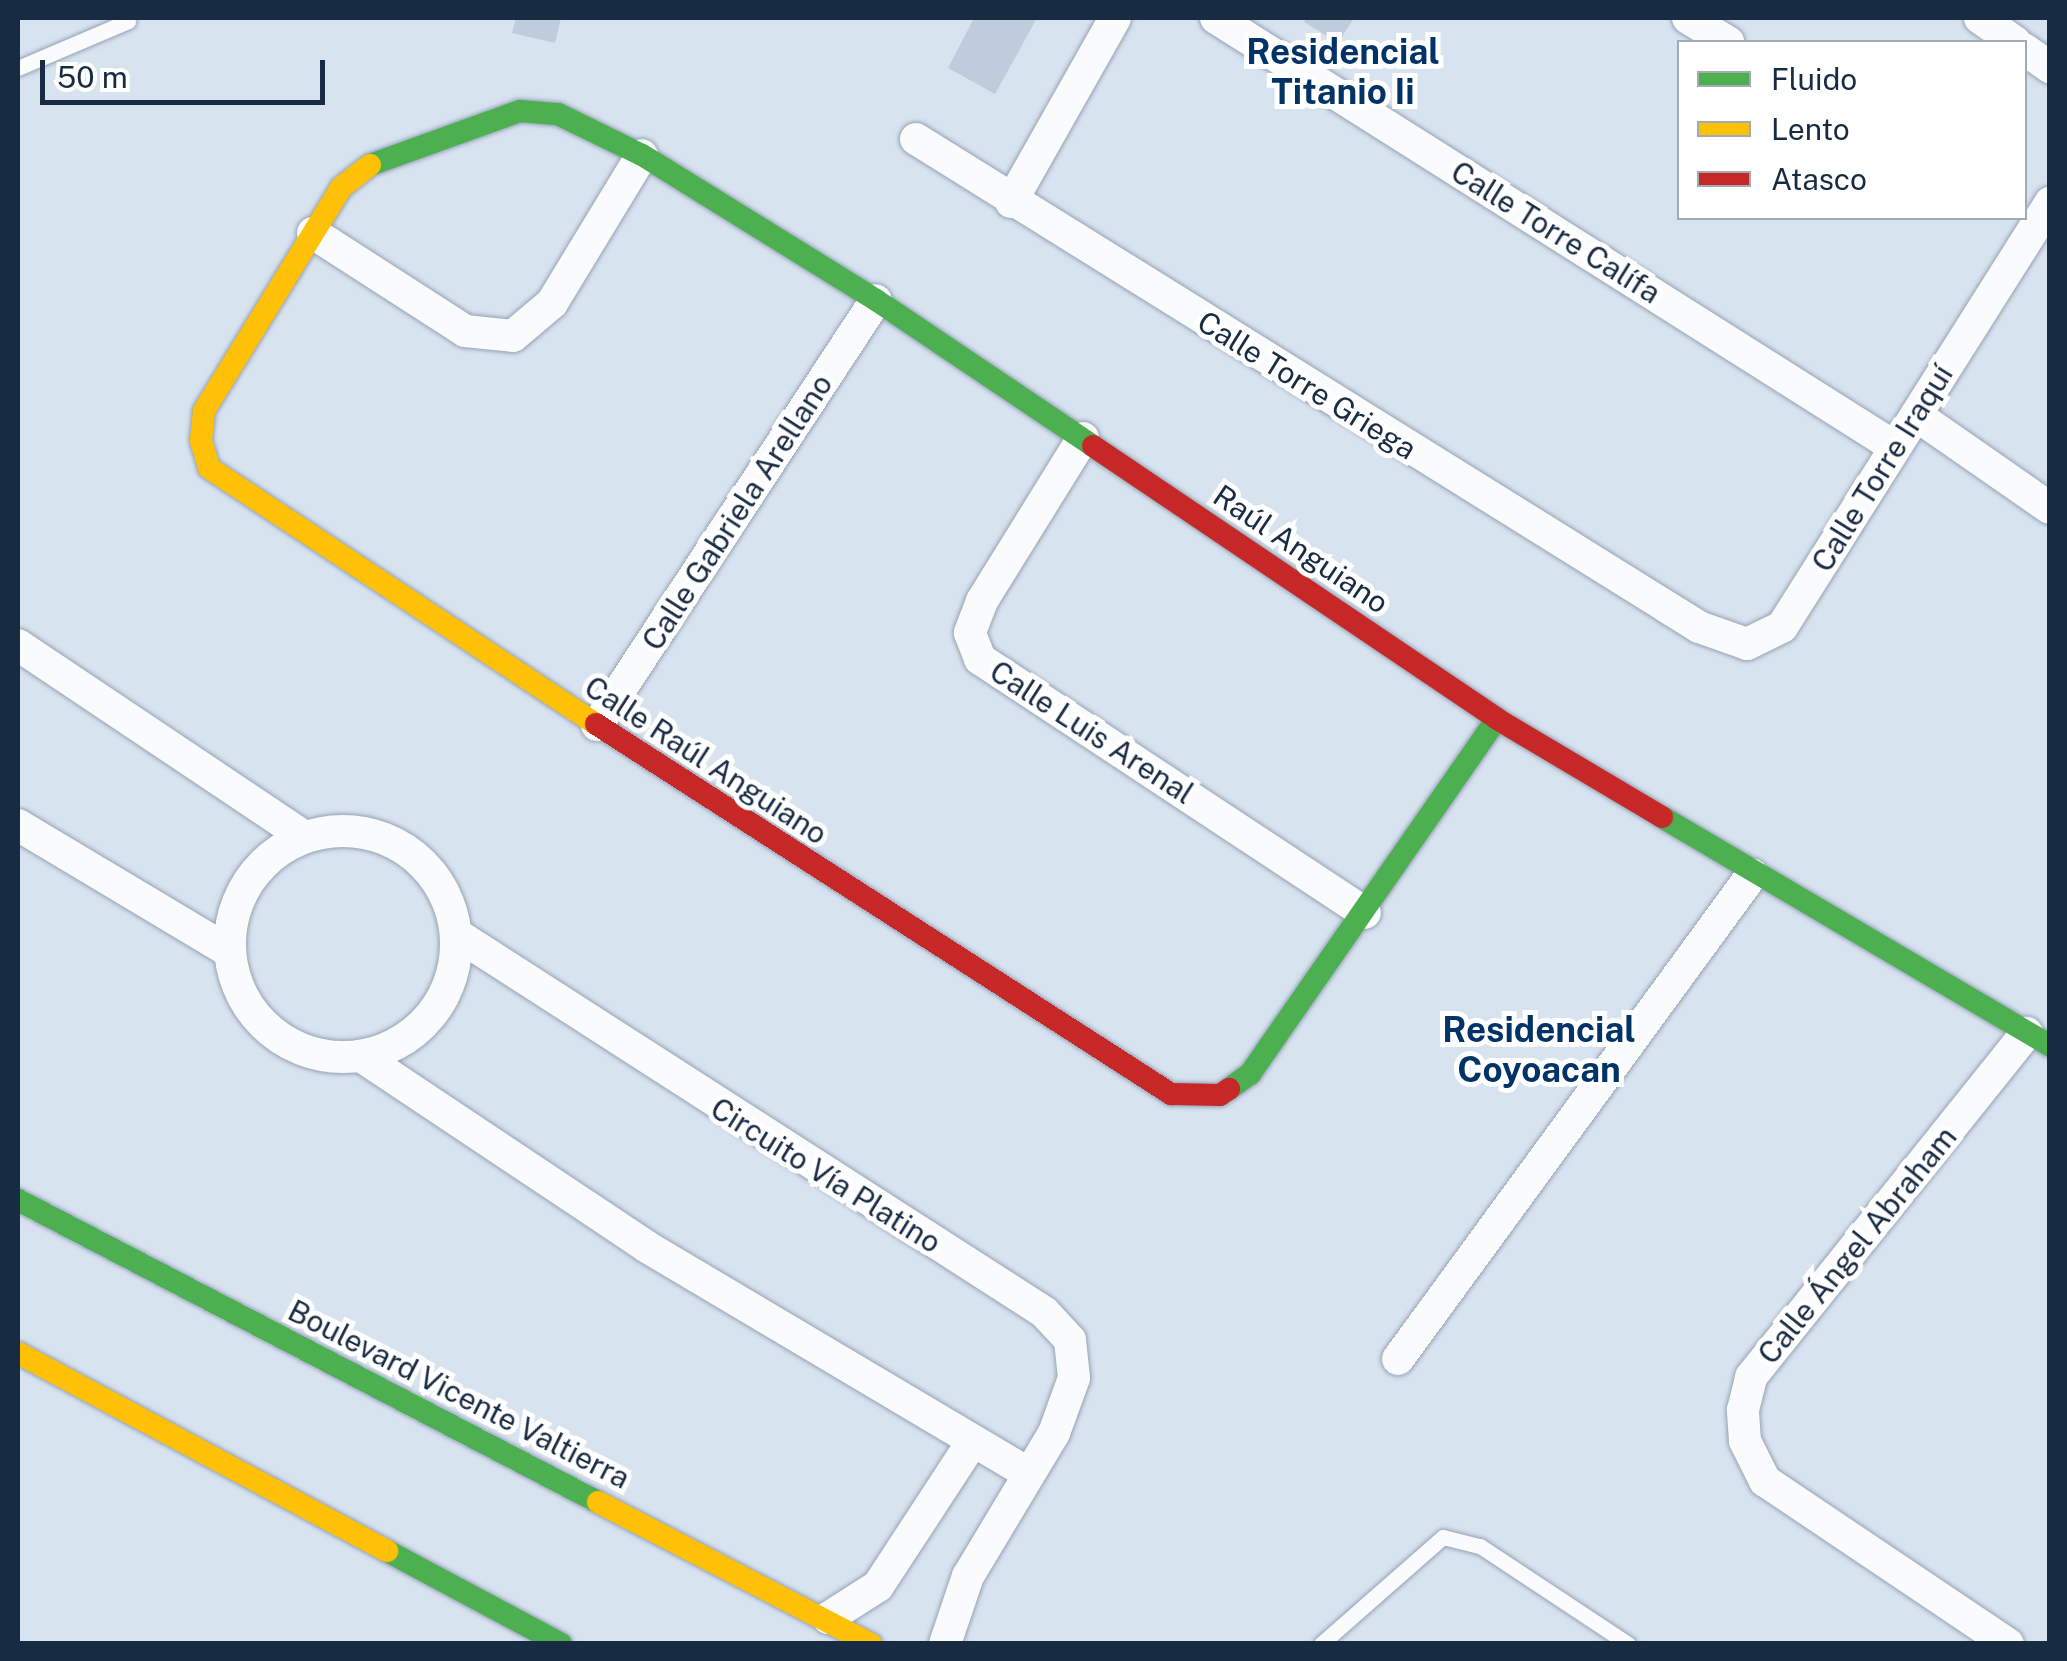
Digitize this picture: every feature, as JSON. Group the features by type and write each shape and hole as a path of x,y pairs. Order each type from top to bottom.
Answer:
{"street":[{"path":"1010,202 1115,18"},
{"name":"Calle Torre Calífa","path":"1216,18 1895,447"},
{"path":"1688,18 1725,40"},
{"path":"1980,18 2012,40"},
{"path":"2027,51 2050,67"},
{"name":"Raúl Anguiano","path":"520,112 558,114 642,156 876,300 1497,718 1752,875 2038,1039"},
{"name":"Calle Raúl Anguiano","path":"520,112 370,165 341,188 204,411 200,441 209,468 597,725 1171,1094 1220,1095 1250,1074 1497,718"},
{"name":"Calle Torre Griega","path":"916,139 1010,202 1699,627"},
{"path":"314,233 466,330 513,336 552,303 642,156"},
{"name":"Calle Torre Iraquí","path":"2027,219 2050,203"},
{"name":"Calle Torre Iraquí","path":"1699,627 1747,644 1782,627 1916,415 2020,224"},
{"name":"Calle Gabriela Arellano","path":"597,725 876,300"},
{"path":"1916,415 2050,508"},
{"name":"Calle Luis Arenal","path":"1084,438 982,601 970,633 980,658 1365,913"},
{"path":"18,645 305,837"},
{"path":"18,826 230,952"},
{"path":"338,830 373,834 404,849 439,886 456,934 454,968 422,1026 394,1045 361,1056 330,1056 272,1032 236,982 230,952 236,909 256,870 305,837 338,830"},
{"path":"1398,1358 1752,875"},
{"name":"Circuito Vía Platino","path":"456,934 1044,1312 1070,1340 1075,1370 1054,1433 968,1576 945,1644"},
{"name":"Calle Ángel Abraham","path":"2008,1644 1765,1481 1745,1440 1742,1410 1751,1377 2038,1039"},
{"path":"361,1056 646,1246 970,1444 1029,1474"},
{"name":"Boulevard Vicente Valtierra","path":"18,1200 872,1644"},
{"path":"18,1353 561,1644"},
{"path":"828,1618 878,1586 970,1444"}],"lane":[{"path":"18,68 128,20"},
{"path":"1321,1644 1443,1537 1480,1546 1628,1644"}],"building":[{"path":"516,18 561,18 555,43 512,33"},
{"path":"974,18 1037,18 995,94 948,68"},
{"path":"1307,18 1354,18 1338,43 1304,22"}],"traffic: fast":[{"path":"370,165 520,111 558,114 642,155 876,300 1093,446"},
{"path":"1229,1089 1250,1074 1497,719"},
{"path":"1662,817 2050,1046"},
{"path":"18,1200 598,1502"},
{"path":"387,1551 561,1644"}],"traffic: slow":[{"path":"370,165 341,188 204,411 201,441 209,468 596,724"},
{"path":"18,1353 387,1551"},
{"path":"598,1502 871,1644"}],"traffic: jam":[{"path":"1093,446 1497,719 1662,817"},
{"path":"596,724 1171,1094 1220,1095 1229,1089"}],"district":[{"name":"Residencial Titanio Ii","path":"1343,72"},
{"name":"Residencial Coyoacan","path":"1539,1050"}]}
